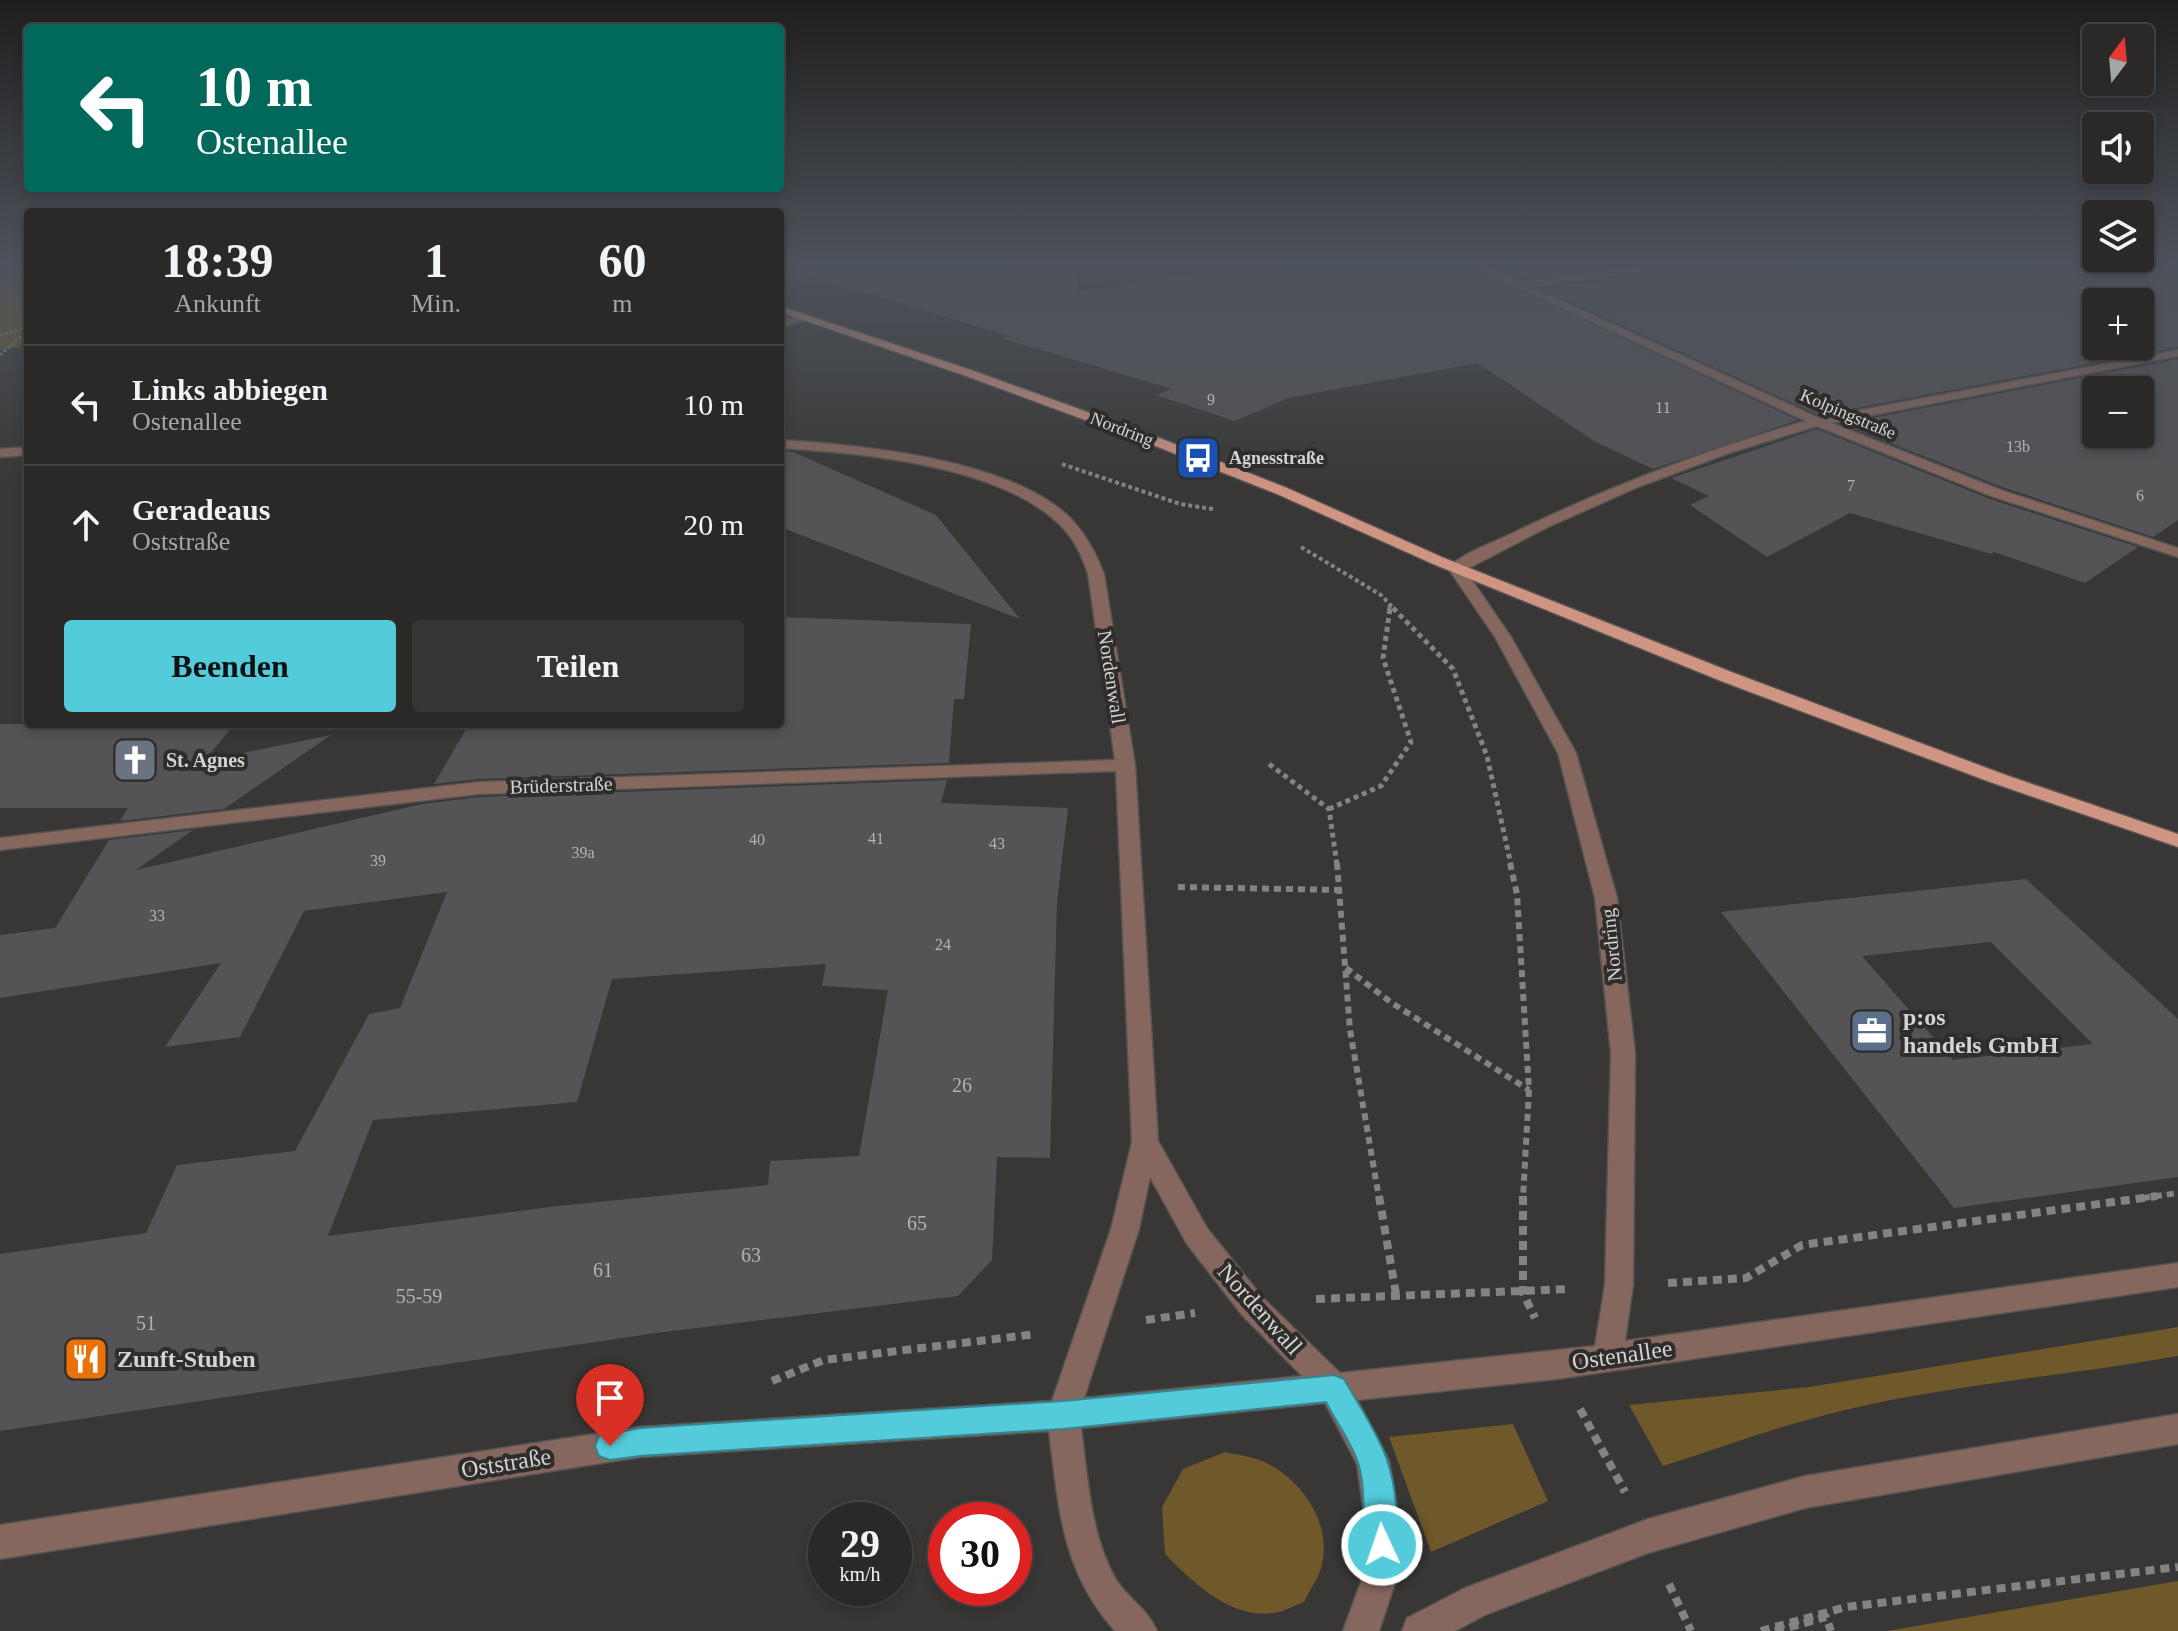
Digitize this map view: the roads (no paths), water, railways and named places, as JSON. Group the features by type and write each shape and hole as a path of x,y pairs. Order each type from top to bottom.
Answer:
{"main road":[{"name":"Nordring","path":"869,339 1055,403 1286,493 1456,568 1979,773 2178,841"}],"street":[{"name":"Kolpingstraße","path":"1638,339 1818,422 1930,468 2098,529 2178,553"},
{"path":"1456,568 1667,470 1818,422 2178,353"},
{"name":"Nordenwall","path":"784,444 907,457 969,473 1018,493 1049,511 1073,531 1088,551 1101,607 1125,765 1145,1142 1125,1229 1063,1415"},
{"path":"0,453 24,451"},
{"name":"Nordring","path":"1456,568 1503,637 1567,753 1606,898 1623,1053 1619,1285 1608,1357"},
{"name":"Brüderstraße","path":"0,844 479,788 1125,765"},
{"name":"Nordenwall","path":"1145,1142 1197,1236 1252,1306 1334,1388 1373,1461 1382,1520 1382,1571 1361,1631"},
{"name":"Ostenallee","path":"1063,1415 1557,1365 2178,1275"},
{"path":"1063,1415 1078,1530 1104,1592 1139,1631"},
{"name":"Oststraße","path":"0,1542 640,1442 1063,1415"},
{"path":"1420,1631 1477,1600 1648,1536 1805,1492 2178,1429"}],"place":[{"name":"Agnesstraße","path":"1198,458"},
{"name":"St. Agnes","path":"135,760"},
{"name":"p:os handels GmbH","path":"1872,1031"},
{"name":"Zunft-Stuben","path":"86,1359"}]}
